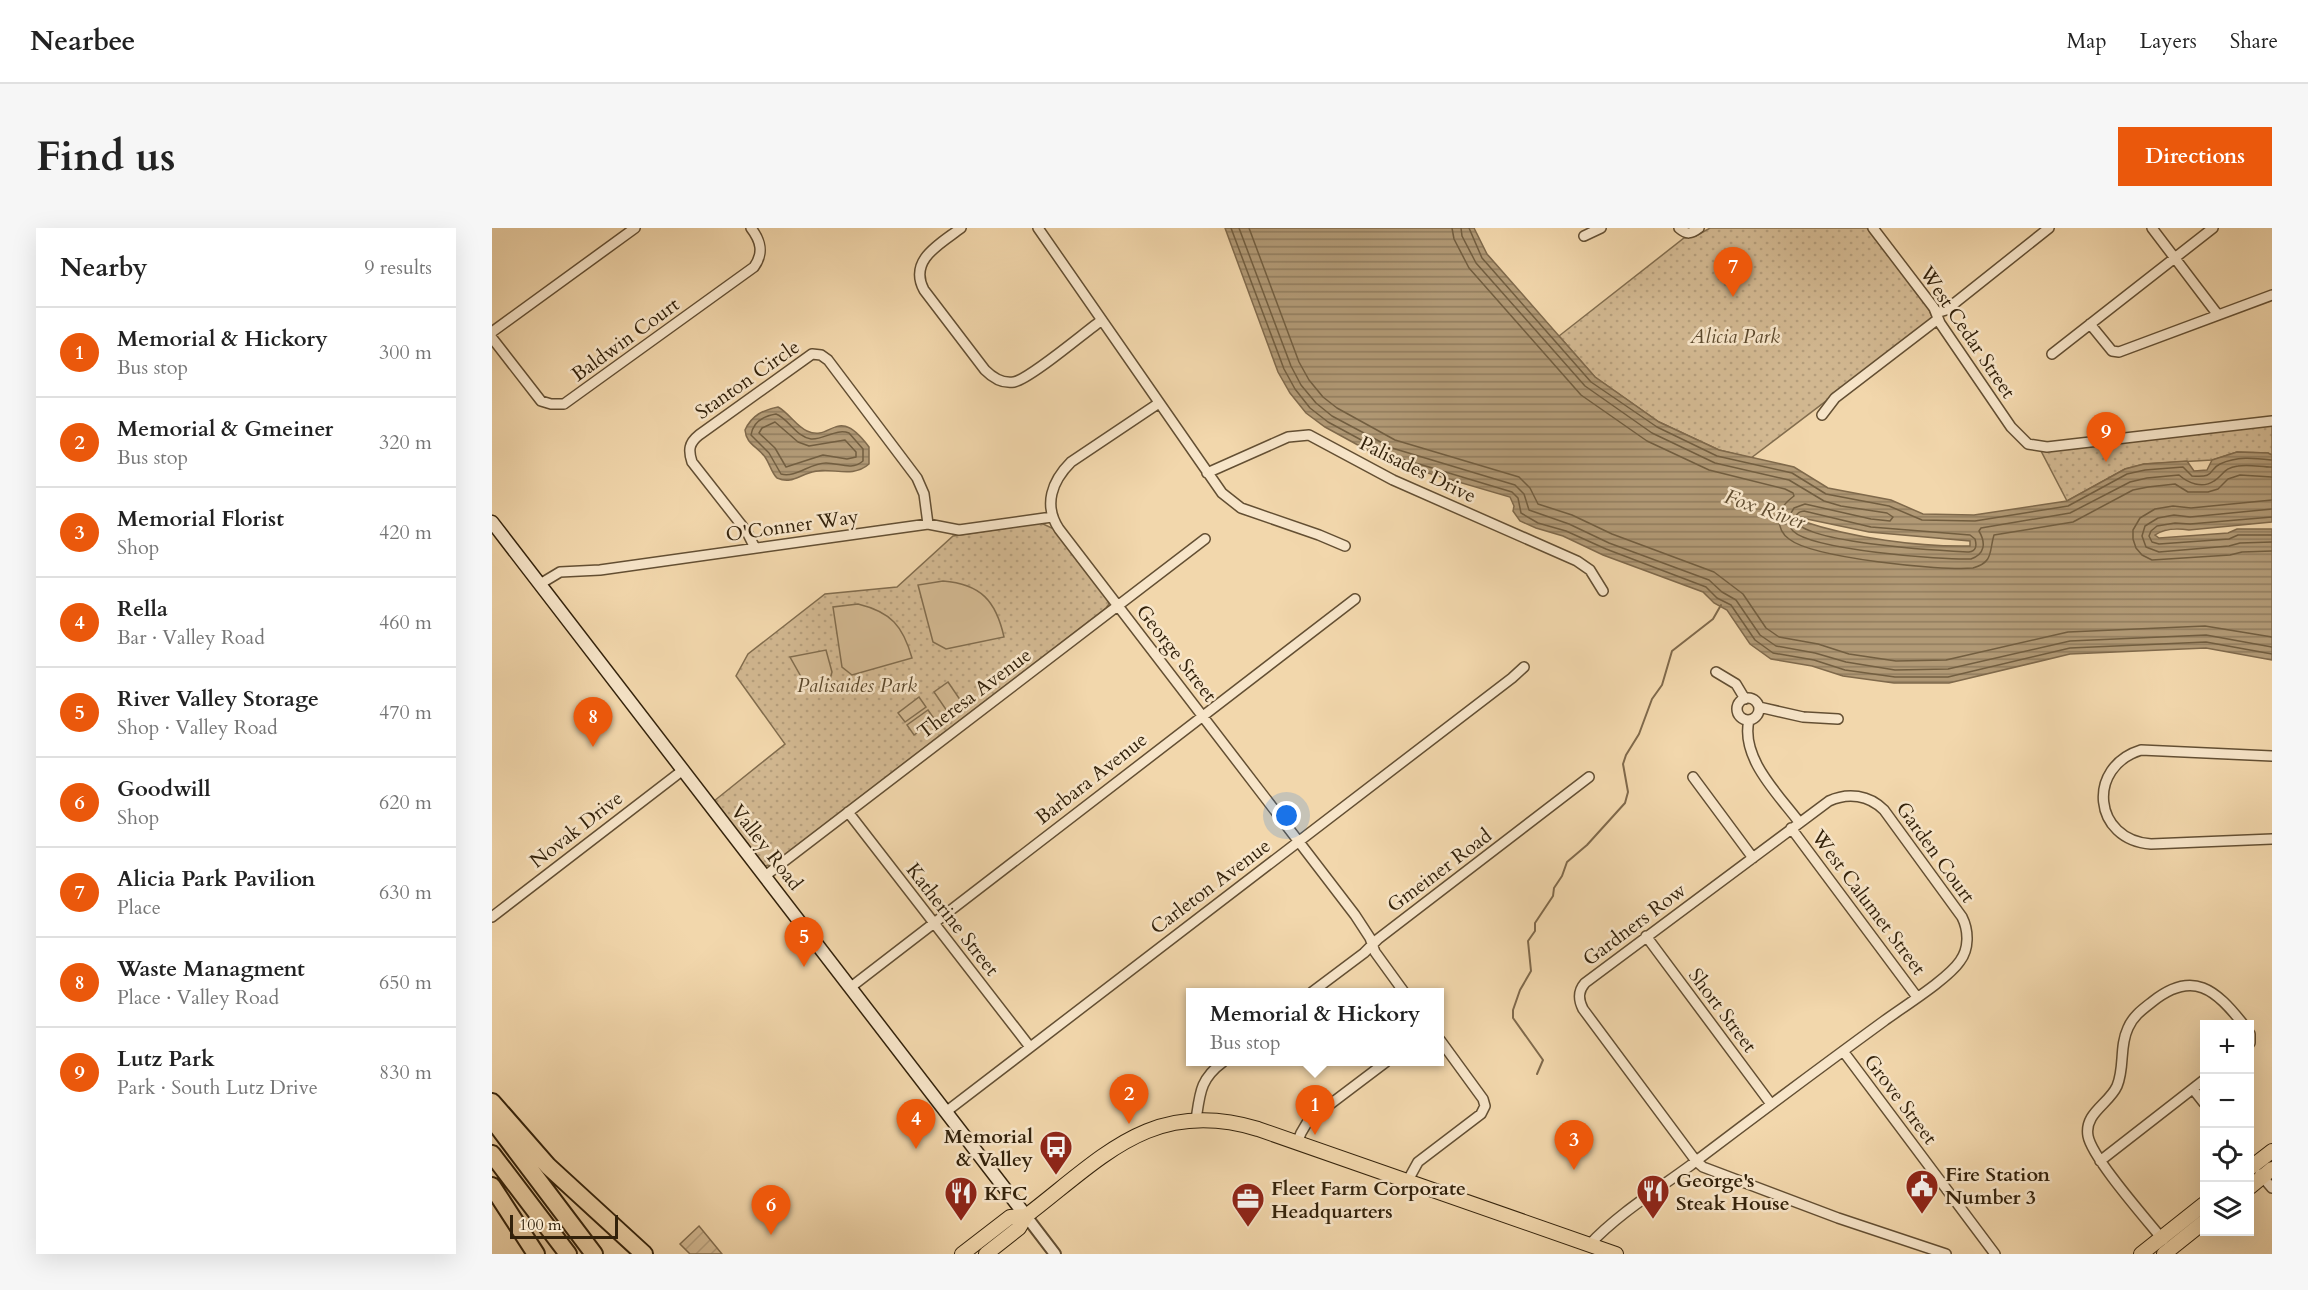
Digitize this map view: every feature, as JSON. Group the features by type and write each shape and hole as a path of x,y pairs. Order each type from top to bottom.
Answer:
{"highway":[{"path":"492,1102 548,1166 644,1254"},
{"path":"492,1119 594,1254"},
{"path":"492,1154 568,1254"},
{"path":"492,1186 536,1254"}],"main road":[{"name":"Valley Road","path":"492,522 1026,1216"},
{"path":"986,1254 1019,1228 1026,1216 1132,1137 1160,1126 1196,1120 1227,1121 1243,1125 1616,1254"},
{"path":"2254,1163 2272,1151"},
{"path":"2254,1184 2267,1173"},
{"path":"2165,1247 2200,1209"},
{"path":"962,1254 1010,1217 1026,1216"},
{"path":"2141,1254 2165,1247 2200,1225"}],"street":[{"path":"492,332 635,228"},
{"name":"Baldwin Court","path":"492,338 542,401 564,404 754,267 761,249 757,236 751,228"},
{"path":"961,228 925,256 920,266 919,278 924,290 985,370 995,378 1006,382 1024,378 1102,320"},
{"path":"1038,228 1221,493 1235,505 1345,546"},
{"path":"1584,236 1601,228"},
{"path":"1679,228 1689,234 1699,228"},
{"name":"West Cedar Street","path":"1873,228 1934,308 1937,316 2011,427 2022,439 2039,447 2272,421"},
{"path":"1822,415 1835,398 2049,228"},
{"path":"2152,228 2218,315"},
{"path":"2052,354 2213,228"},
{"path":"2090,324 2109,348 2119,352 2272,295"},
{"name":"Stanton Circle","path":"755,548 747,532 692,462 690,445 699,435 812,354 821,355 828,360 917,478 924,494 928,524"},
{"path":"1052,517 1051,491 1058,477 1071,462 1159,404"},
{"name":"Palisades Drive","path":"1207,473 1288,437 1309,435 1393,480 1577,561 1590,570 1603,591"},
{"name":"O'Conner Way","path":"540,584 560,572 600,570 928,524 959,530 1052,517"},
{"name":"George Street","path":"1052,517 1059,530 1365,929 1378,957 1400,988"},
{"name":"Theresa Avenue","path":"765,876 1205,539"},
{"name":"Barbara Avenue","path":"851,987 1354,599"},
{"name":"Carleton Avenue","path":"947,1111 1524,667"},
{"path":"1716,672 1736,684 1745,699"},
{"path":"1759,707 1758,714 1749,720 1743,718 1738,710 1740,703 1745,699 1752,699 1759,707 1803,717 1838,719"},
{"name":"West Calumet Street","path":"1749,720 1750,742 1760,769 1795,825 1917,997"},
{"path":"2272,756 2141,750 2129,754 2114,766 2105,782 2103,795 2105,809 2112,824 2119,832 2138,843 2272,839"},
{"name":"Novak Drive","path":"492,917 683,770"},
{"name":"Gmeiner Road","path":"1318,988 1589,777"},
{"path":"1693,777 1753,858"},
{"name":"Garden Court","path":"1795,825 1836,798 1855,796 1873,802 1884,810 1962,918 1967,941 1960,961 1917,997"},
{"name":"Katherine Street","path":"848,812 1030,1047"},
{"name":"Gardners Row","path":"1696,1161 1589,1018 1579,1000 1579,993 1585,982 1795,825"},
{"name":"Short Street","path":"1646,936 1771,1104"},
{"path":"2165,1247 2100,1161 2088,1136 2090,1120 2110,1098 2117,1086 2121,1073 2125,1035 2131,1022 2140,1012 2170,989 2191,985 2207,989 2218,995 2240,1020"},
{"path":"1589,1245 1610,1225 1917,997"},
{"path":"1407,1182 1418,1162 1481,1114 1485,1106 1483,1099 1444,1045"},
{"name":"Grove Street","path":"1843,1051 1995,1254"},
{"path":"1196,1120 1203,1084 1218,1066"},
{"path":"1297,1143 1308,1121 1381,1066"},
{"path":"2100,1161 2200,1084"},
{"path":"2193,1089 2200,1097"},
{"path":"1696,1161 1714,1172 1840,1219 1946,1254"},
{"path":"2267,1173 2272,1188"},
{"name":"Valley Road","path":"1026,1216 1055,1254"}],"green space":[{"name":"Alicia Park","path":"1710,228 1867,228 1927,305 1932,317 1930,322 1751,458 1719,450 1659,422 1595,377 1559,336 1684,238 1696,236"},
{"path":"2272,421 2272,455 2237,452 2212,460 2144,464 2125,469 2067,501 2039,447"},
{"name":"Palisaides Park","path":"1041,523 1054,529 1107,598 1109,604 1106,608 773,864 765,866 714,801 785,744 736,676 748,654 825,594 897,587 953,536"},
{"path":"943,581 967,586 985,597 996,613 1004,637 946,649 933,642 918,585"},
{"path":"858,604 879,611 894,622 904,637 912,658 852,675 842,667 833,607"},
{"path":"826,650 832,672 830,679 808,689 790,657"},
{"path":"948,682 963,704 949,714 934,692"},
{"path":"919,697 926,707 905,722 898,713"},
{"path":"928,710 935,720 914,735 907,725"},
{"path":"699,1226 722,1254 690,1254 680,1244"}],"water":[{"name":"Fox River","path":"1225,228 1474,228 1487,254 1595,377 1659,422 1719,450 1794,467 1828,488 1891,500 1923,514 1974,515 2067,501 2125,469 2144,464 2187,461 2194,471 2207,470 2212,460 2237,452 2268,453 2272,455 2272,522 2189,530 2171,529 2155,535 2159,538 2228,533 2237,529 2272,529 2272,660 2206,648 2070,654 1949,683 1894,683 1843,676 1812,666 1771,659 1750,644 1727,610 1714,603 1703,592 1520,521 1513,511 1514,506 1510,497 1387,461 1325,427 1306,413 1290,393 1278,372","holes":["1802,518 1869,532 1970,541 1970,546 1907,543 1863,537 1821,527 1802,521"]},
{"path":"778,407 807,431 823,432 841,426 849,428 858,434 869,447 869,464 855,471 824,470 790,480 777,478 762,453 747,439 745,430 758,414"}],"waterway":[{"path":"1537,1074 1543,1060 1513,1018 1513,1010 1520,990 1531,971 1528,941 1535,931 1535,923 1553,896 1554,888 1567,862 1587,845 1625,803 1628,792 1623,764 1639,734 1652,699 1662,685 1672,651 1713,619 1721,605"}],"place":[{"name":"Alicia Park Pavilion","path":"1733,297"},
{"name":"Lutz Park","path":"2106,462"},
{"name":"Waste Managment","path":"593,747"},
{"name":"River Valley Storage","path":"804,967"},
{"name":"Memorial & Gmeiner","path":"1129,1124"},
{"name":"Memorial & Hickory","path":"1315,1135"},
{"name":"Rella","path":"916,1149"},
{"name":"Memorial Florist","path":"1574,1170"},
{"name":"Memorial & Valley","path":"1056,1176"},
{"name":"Fire Station Number 3","path":"1922,1215"},
{"name":"George's Steak House","path":"1653,1220"},
{"name":"KFC","path":"961,1222"},
{"name":"Fleet Farm Corporate Headquarters","path":"1248,1228"},
{"name":"Goodwill","path":"771,1235"}]}
